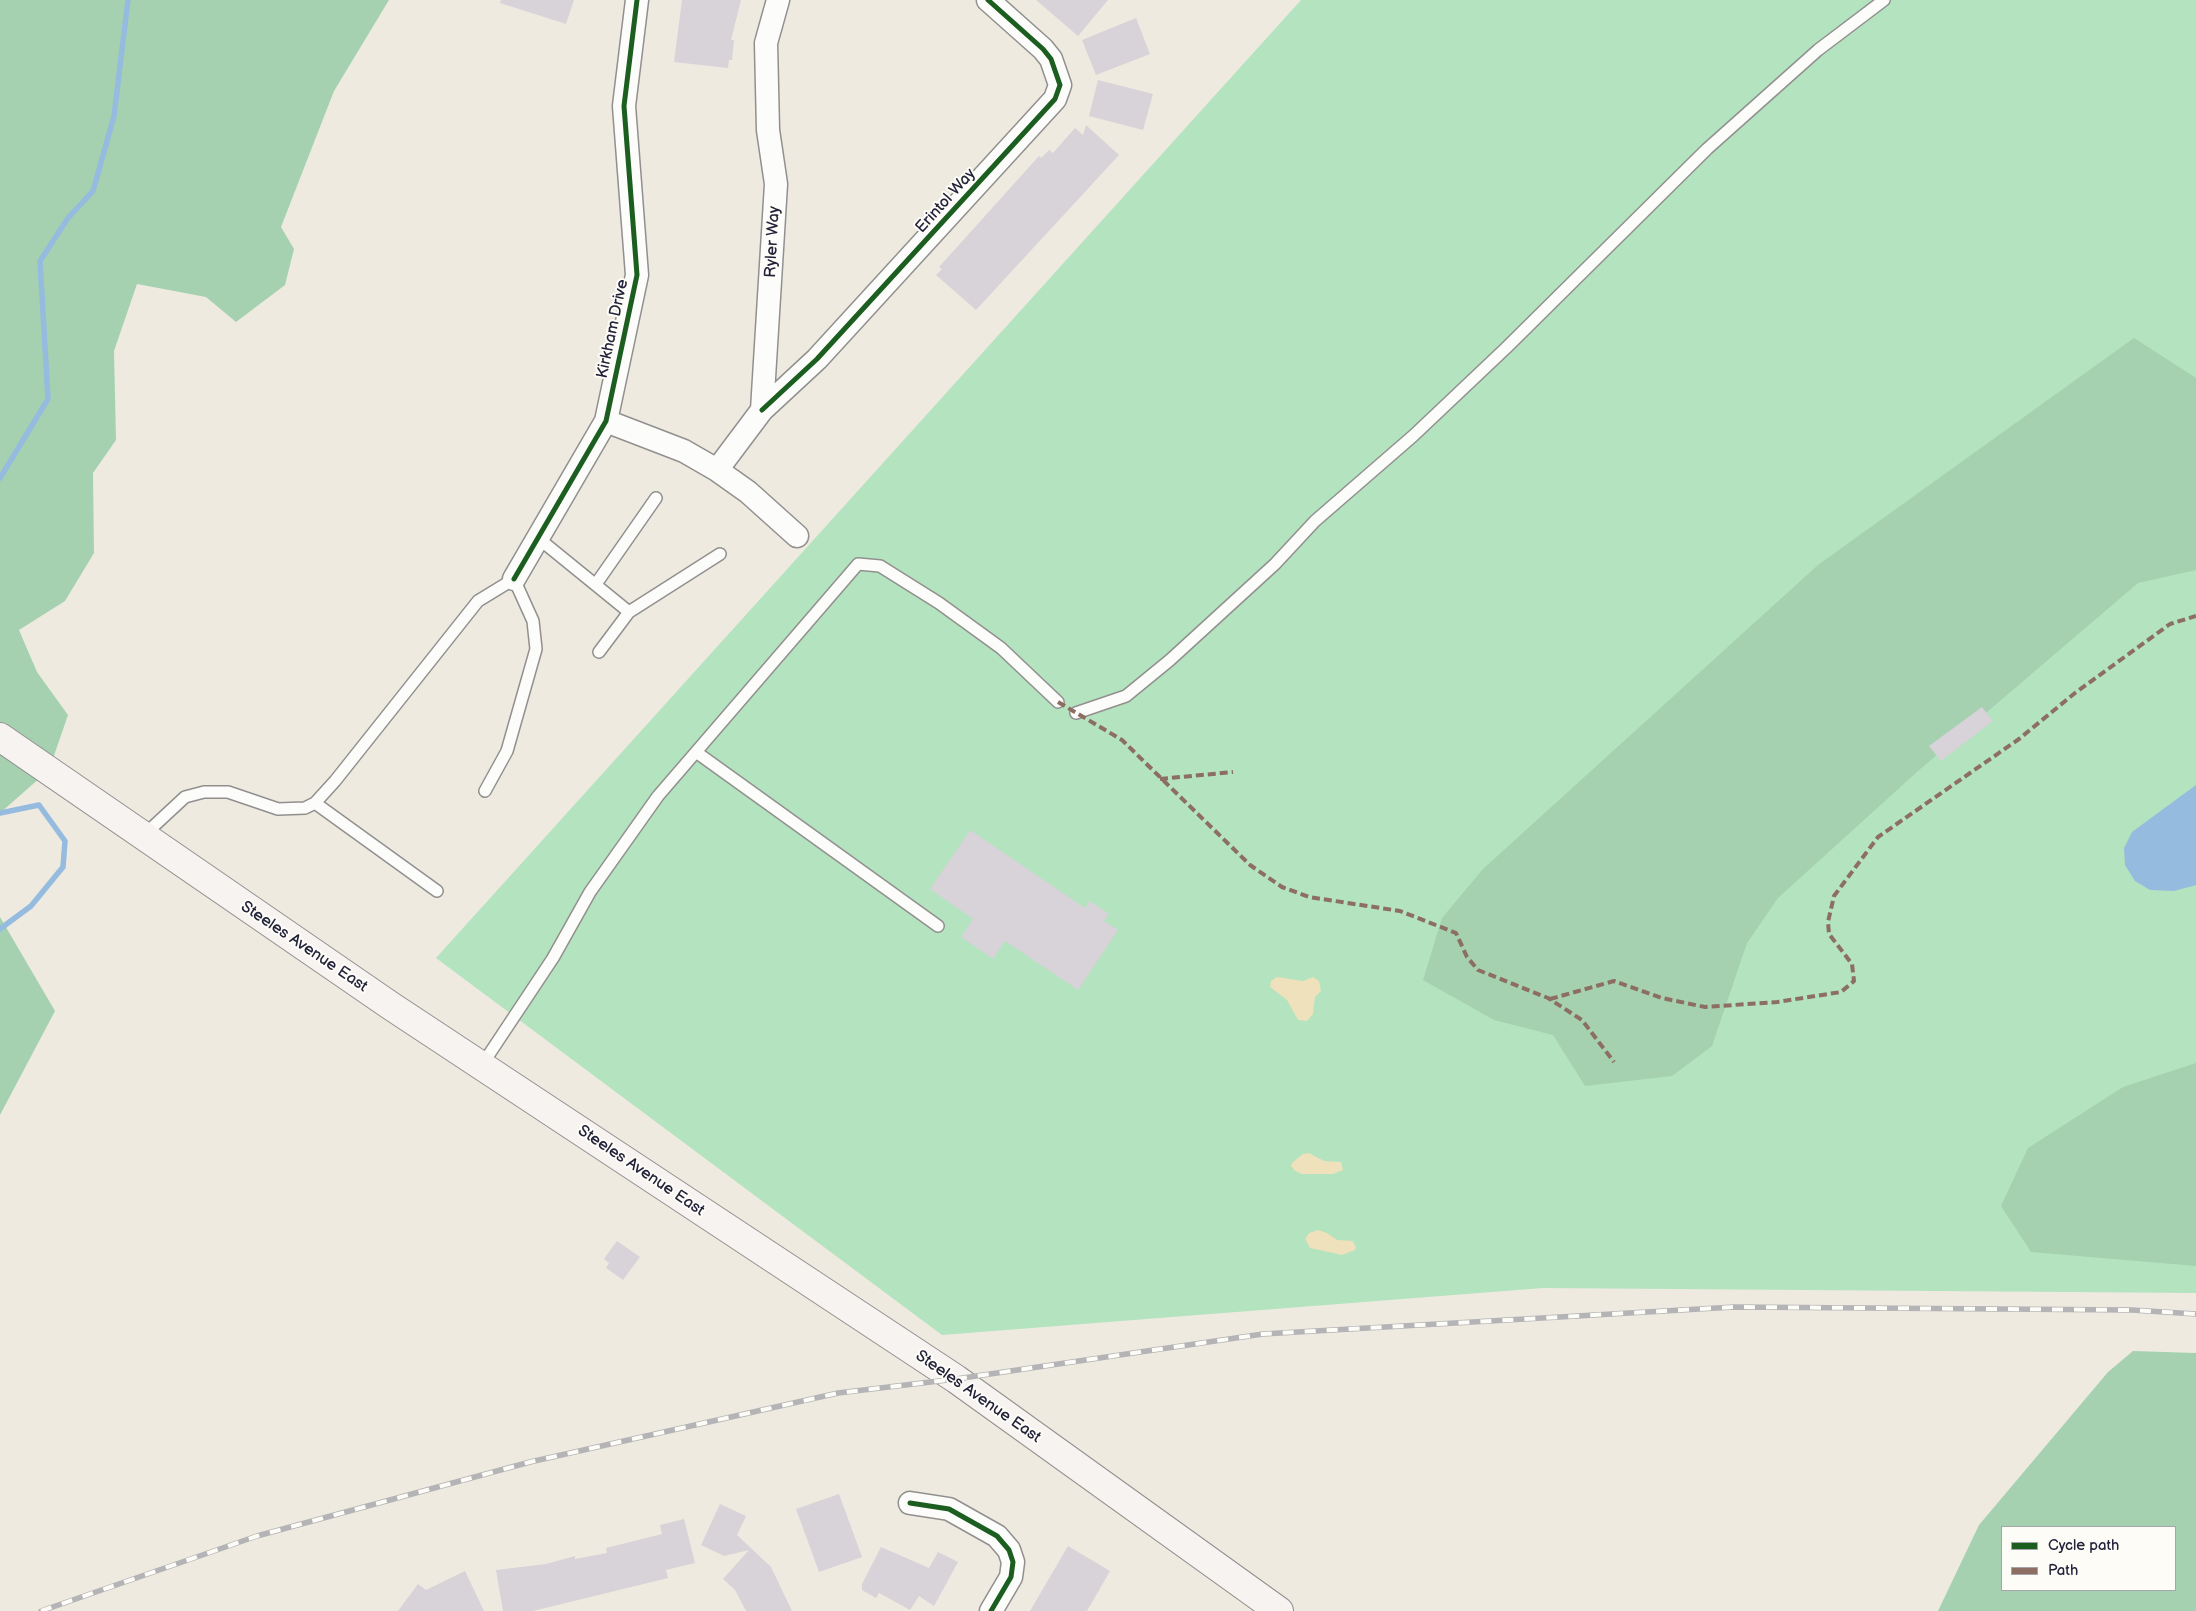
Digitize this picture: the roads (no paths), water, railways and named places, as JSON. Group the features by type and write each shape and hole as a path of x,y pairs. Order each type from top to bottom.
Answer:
{"main road":[{"name":"Steeles Avenue East","path":"0,737 391,1006 956,1379 1279,1611"}],"street":[{"name":"Kirkham Drive","path":"514,579 606,421 637,275 624,106 637,0"},
{"name":"Ryler Way","path":"762,410 776,184 768,130 766,43 778,0"},
{"name":"Erintol Way","path":"762,410 817,359 1055,99 1060,85 1051,59 1043,49 988,0"},
{"path":"717,470 762,410"},
{"path":"606,421 684,451 717,470 748,492 797,536"},
{"path":"910,1503 949,1509 998,1536 1009,1550 1013,1562 1011,1577 992,1611"}],"lane":[{"path":"1076,713 1126,696 1170,660 1275,564 1315,521 1449,402 1707,149 1818,50 1884,0"},
{"path":"596,584 656,498"},
{"path":"538,538 629,612"},
{"path":"599,652 629,612 720,554"},
{"path":"482,1065 553,958 590,892 658,796 858,564 880,566 939,603 1001,648 1058,702"},
{"path":"143,836 185,797 204,792 228,792 278,809 305,808 315,803 335,781 478,601 514,579 533,621 536,648 507,751 485,791"},
{"path":"696,752 938,926"},
{"path":"315,803 437,891"}],"water":[{"path":"2196,785 2196,885 2174,891 2150,890 2135,881 2125,865 2124,848 2132,832"}],"waterway":[{"path":"0,478 48,399 40,261 68,218 93,191 114,116 128,0"},
{"path":"0,813 39,805 65,841 63,867 31,906 0,929"}],"railway":[{"path":"41,1611 257,1536 530,1462 838,1393 956,1379 1263,1334 1734,1307 2132,1310 2196,1314"}]}
